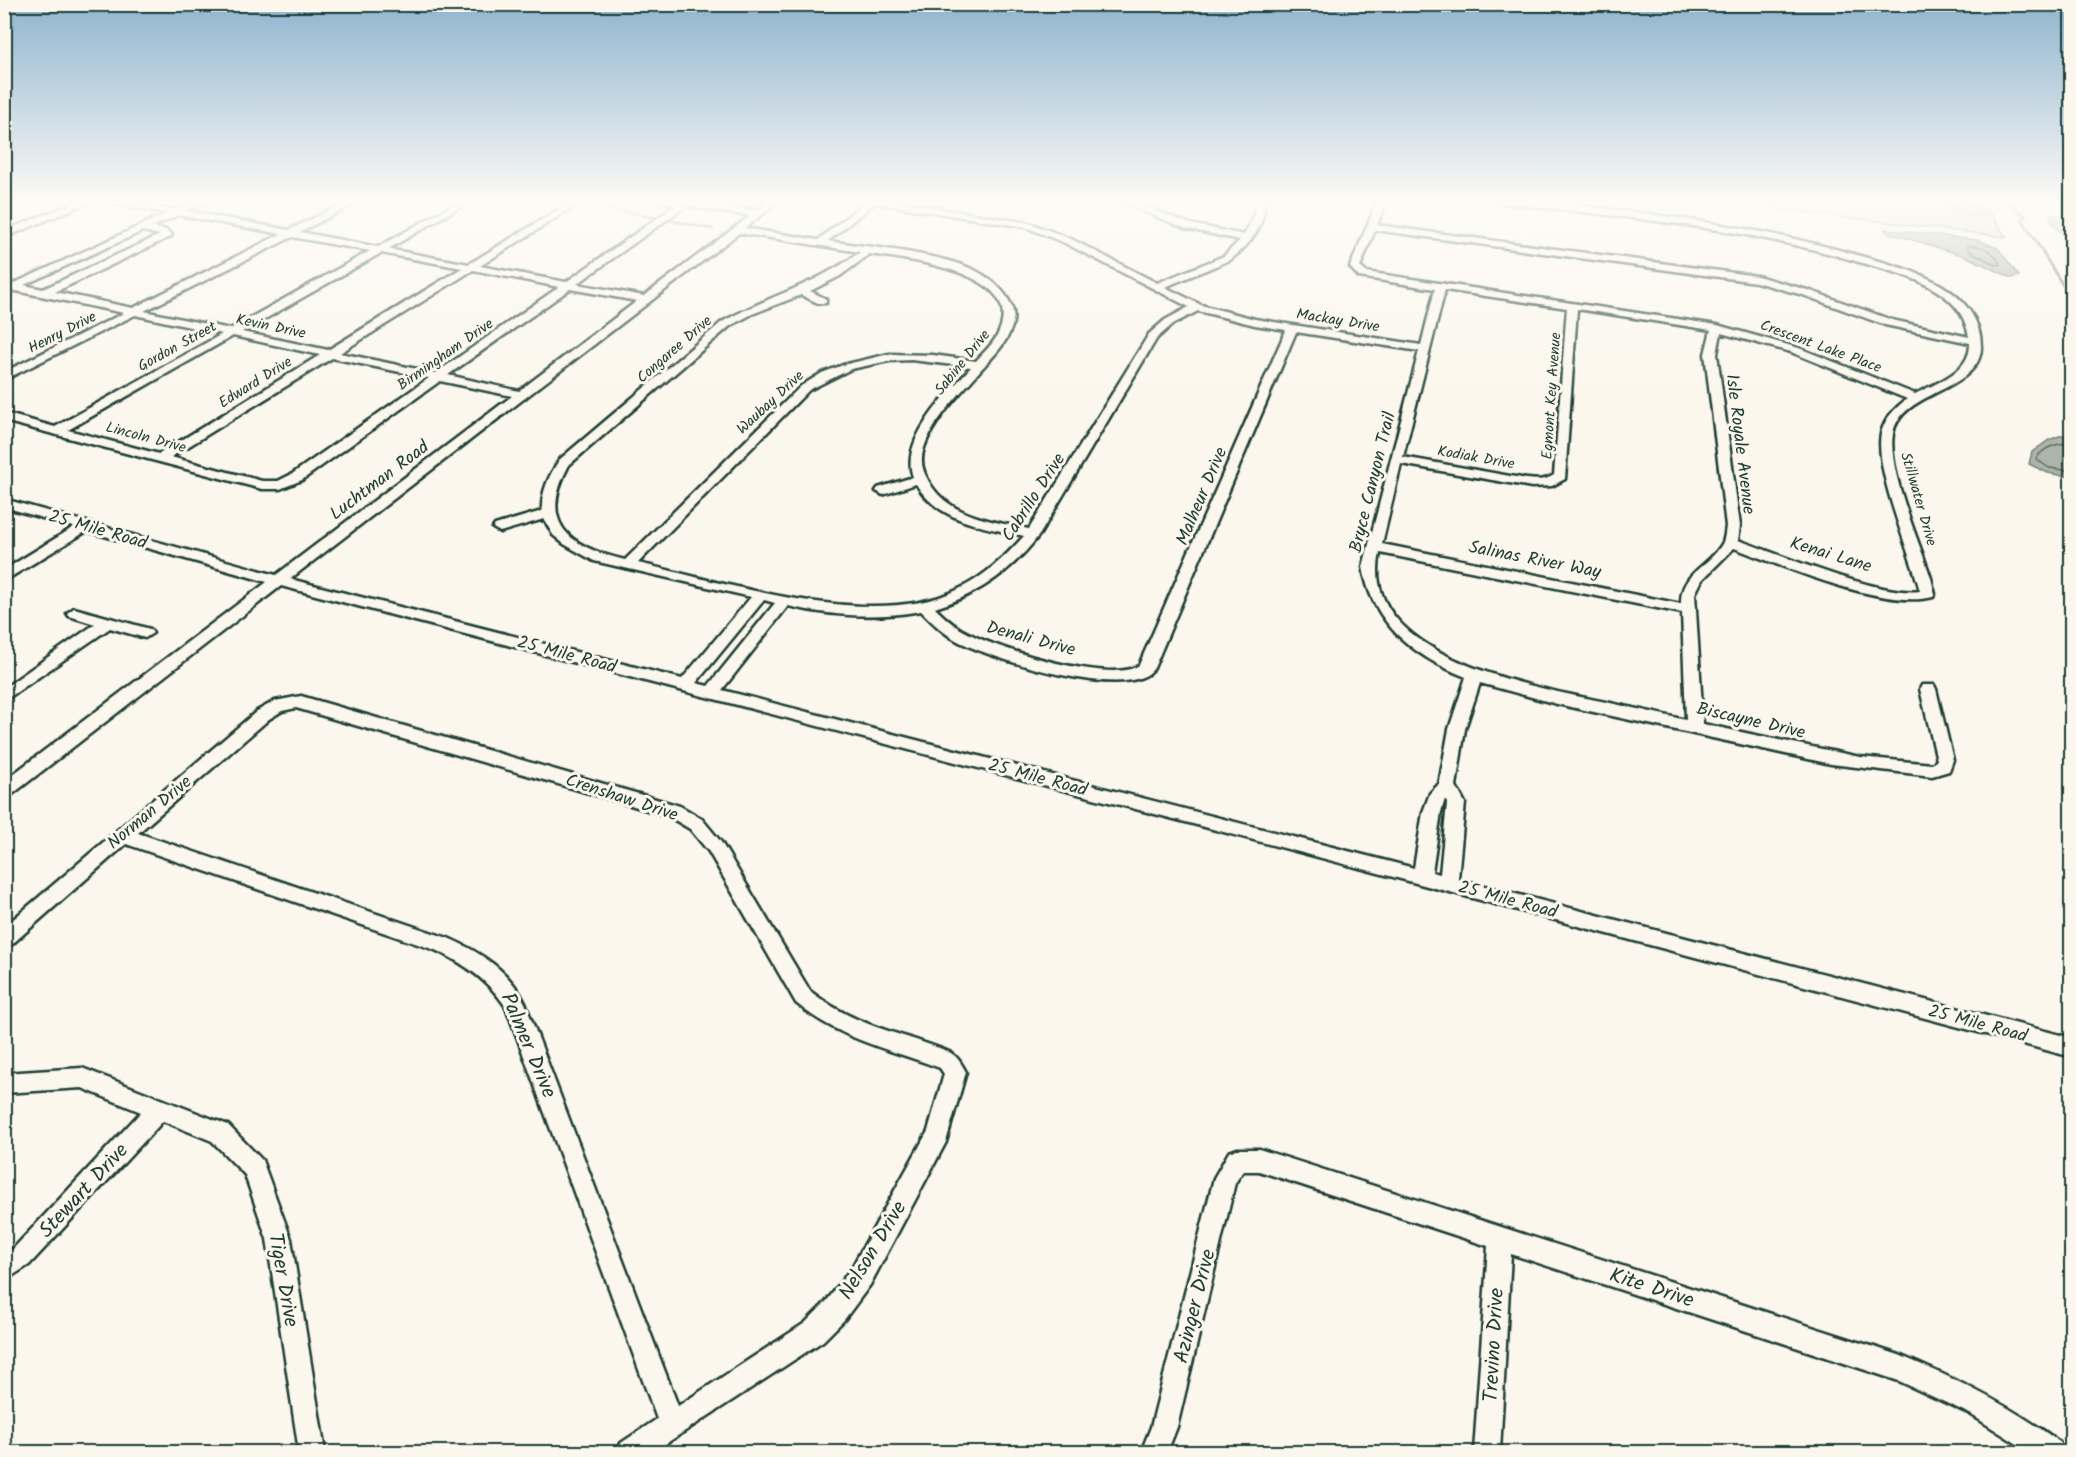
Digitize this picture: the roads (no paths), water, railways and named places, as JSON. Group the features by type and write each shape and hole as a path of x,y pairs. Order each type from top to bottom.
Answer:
{"street":[{"path":"9,288 53,268"},
{"path":"44,293 97,268"},
{"name":"Henry Drive","path":"4,377 222,268"},
{"name":"Gordon Street","path":"57,431 348,268"},
{"name":"Edward Drive","path":"162,458 471,268"},
{"path":"478,268 648,300"},
{"name":"Birmingham Drive","path":"280,485 297,477 593,268"},
{"name":"Luchtman Road","path":"4,791 689,268"},
{"name":"Congaree Drive","path":"548,517 548,499 553,480 564,463 726,324 748,311 801,291 846,268"},
{"name":"Sabine Drive","path":"921,478 915,459 923,435 1002,338 1008,321 1006,306 995,290 979,276 959,268"},
{"name":"Mackay Drive","path":"1122,268 1197,307 1242,319 1426,349"},
{"path":"1158,286 1202,268"},
{"name":"Crescent Lake Place","path":"1356,268 1359,273 1717,328 1795,350 1915,398"},
{"path":"1676,268 1757,279 1807,293 1889,323 1975,341 1972,325 1964,309 1941,289 1913,275 1891,268"},
{"name":"Bryce Canyon Trail","path":"1441,286 1426,349 1414,384 1370,567 1372,588 1386,615 1407,638 1440,659 1475,675"},
{"name":"Kevin Drive","path":"9,288 44,293 523,395"},
{"path":"801,291 822,301"},
{"name":"Egmont Key Avenue","path":"1551,483 1560,476 1572,305"},
{"name":"Cabrillo Drive","path":"548,517 557,532 583,551 628,565 784,601 843,611 893,610 925,606 965,594 995,575 1016,557 1033,534 1153,336 1169,322 1197,307"},
{"name":"Malheur Drive","path":"1138,675 1146,668 1292,328"},
{"name":"Isle Royale Avenue","path":"1717,328 1711,354 1732,515 1731,542"},
{"name":"Stillwater Drive","path":"1922,597 1928,594 1926,583 1888,460 1886,433 1899,410 1915,398 1966,369 1975,354 1975,341"},
{"name":"Waubay Drive","path":"628,565 805,388 826,374 852,364 902,356 946,358 979,365"},
{"name":"Lincoln Drive","path":"4,417 262,485 280,485"},
{"name":"Kodiak Drive","path":"1396,459 1522,482 1551,483"},
{"path":"883,490 921,478 930,495 946,507 976,521 1033,534"},
{"name":"25 Mile Road","path":"4,503 279,581 686,685 2072,1048"},
{"path":"500,528 548,517"},
{"path":"4,578 86,526"},
{"path":"1695,728 1688,594 1694,580 1731,542"},
{"name":"Kenai Lane","path":"1731,542 1832,577 1899,595 1922,597"},
{"name":"Salinas River Way","path":"1374,547 1688,610"},
{"path":"686,685 760,596"},
{"path":"712,692 784,601"},
{"name":"Denali Drive","path":"925,606 944,625 982,647 1065,669 1123,677 1138,675"},
{"path":"74,613 145,633"},
{"path":"4,696 108,622"},
{"path":"1422,877 1432,812 1436,798 1447,786 1463,705 1475,675"},
{"name":"Biscayne Drive","path":"1475,675 1527,690 1834,759 1932,770 1943,767 1945,759 1928,689"},
{"name":"Norman Drive","path":"4,939 268,711 282,704 301,702"},
{"name":"Crenshaw Drive","path":"301,702 674,811 696,824 715,847 803,997 818,1010 857,1033 946,1061"},
{"path":"1447,786 1456,803 1448,884"},
{"name":"Palmer Drive","path":"122,835 441,944 473,958 494,975 515,1003 672,1425"},
{"name":"Nelson Drive","path":"630,1452 814,1332 835,1311 861,1276 938,1134 955,1072 946,1061"},
{"name":"Tiger Drive","path":"4,1083 82,1078 220,1133 254,1168 279,1239 312,1452"},
{"name":"Stewart Drive","path":"4,1269 21,1257 159,1109"},
{"name":"Kite Drive","path":"1237,1160 1259,1160 1918,1375 1987,1408 2052,1452"},
{"name":"Azinger Drive","path":"1154,1452 1164,1427 1225,1178 1237,1160"},
{"name":"Trevino Drive","path":"1487,1452 1500,1238"}],"water":[{"path":"1991,268 2013,268 2019,276 2012,278"},
{"path":"2062,435 2071,437 2071,477 2048,473 2029,464 2032,452 2049,440"}],"waterway":[{"path":"2052,268 2072,300"}]}
